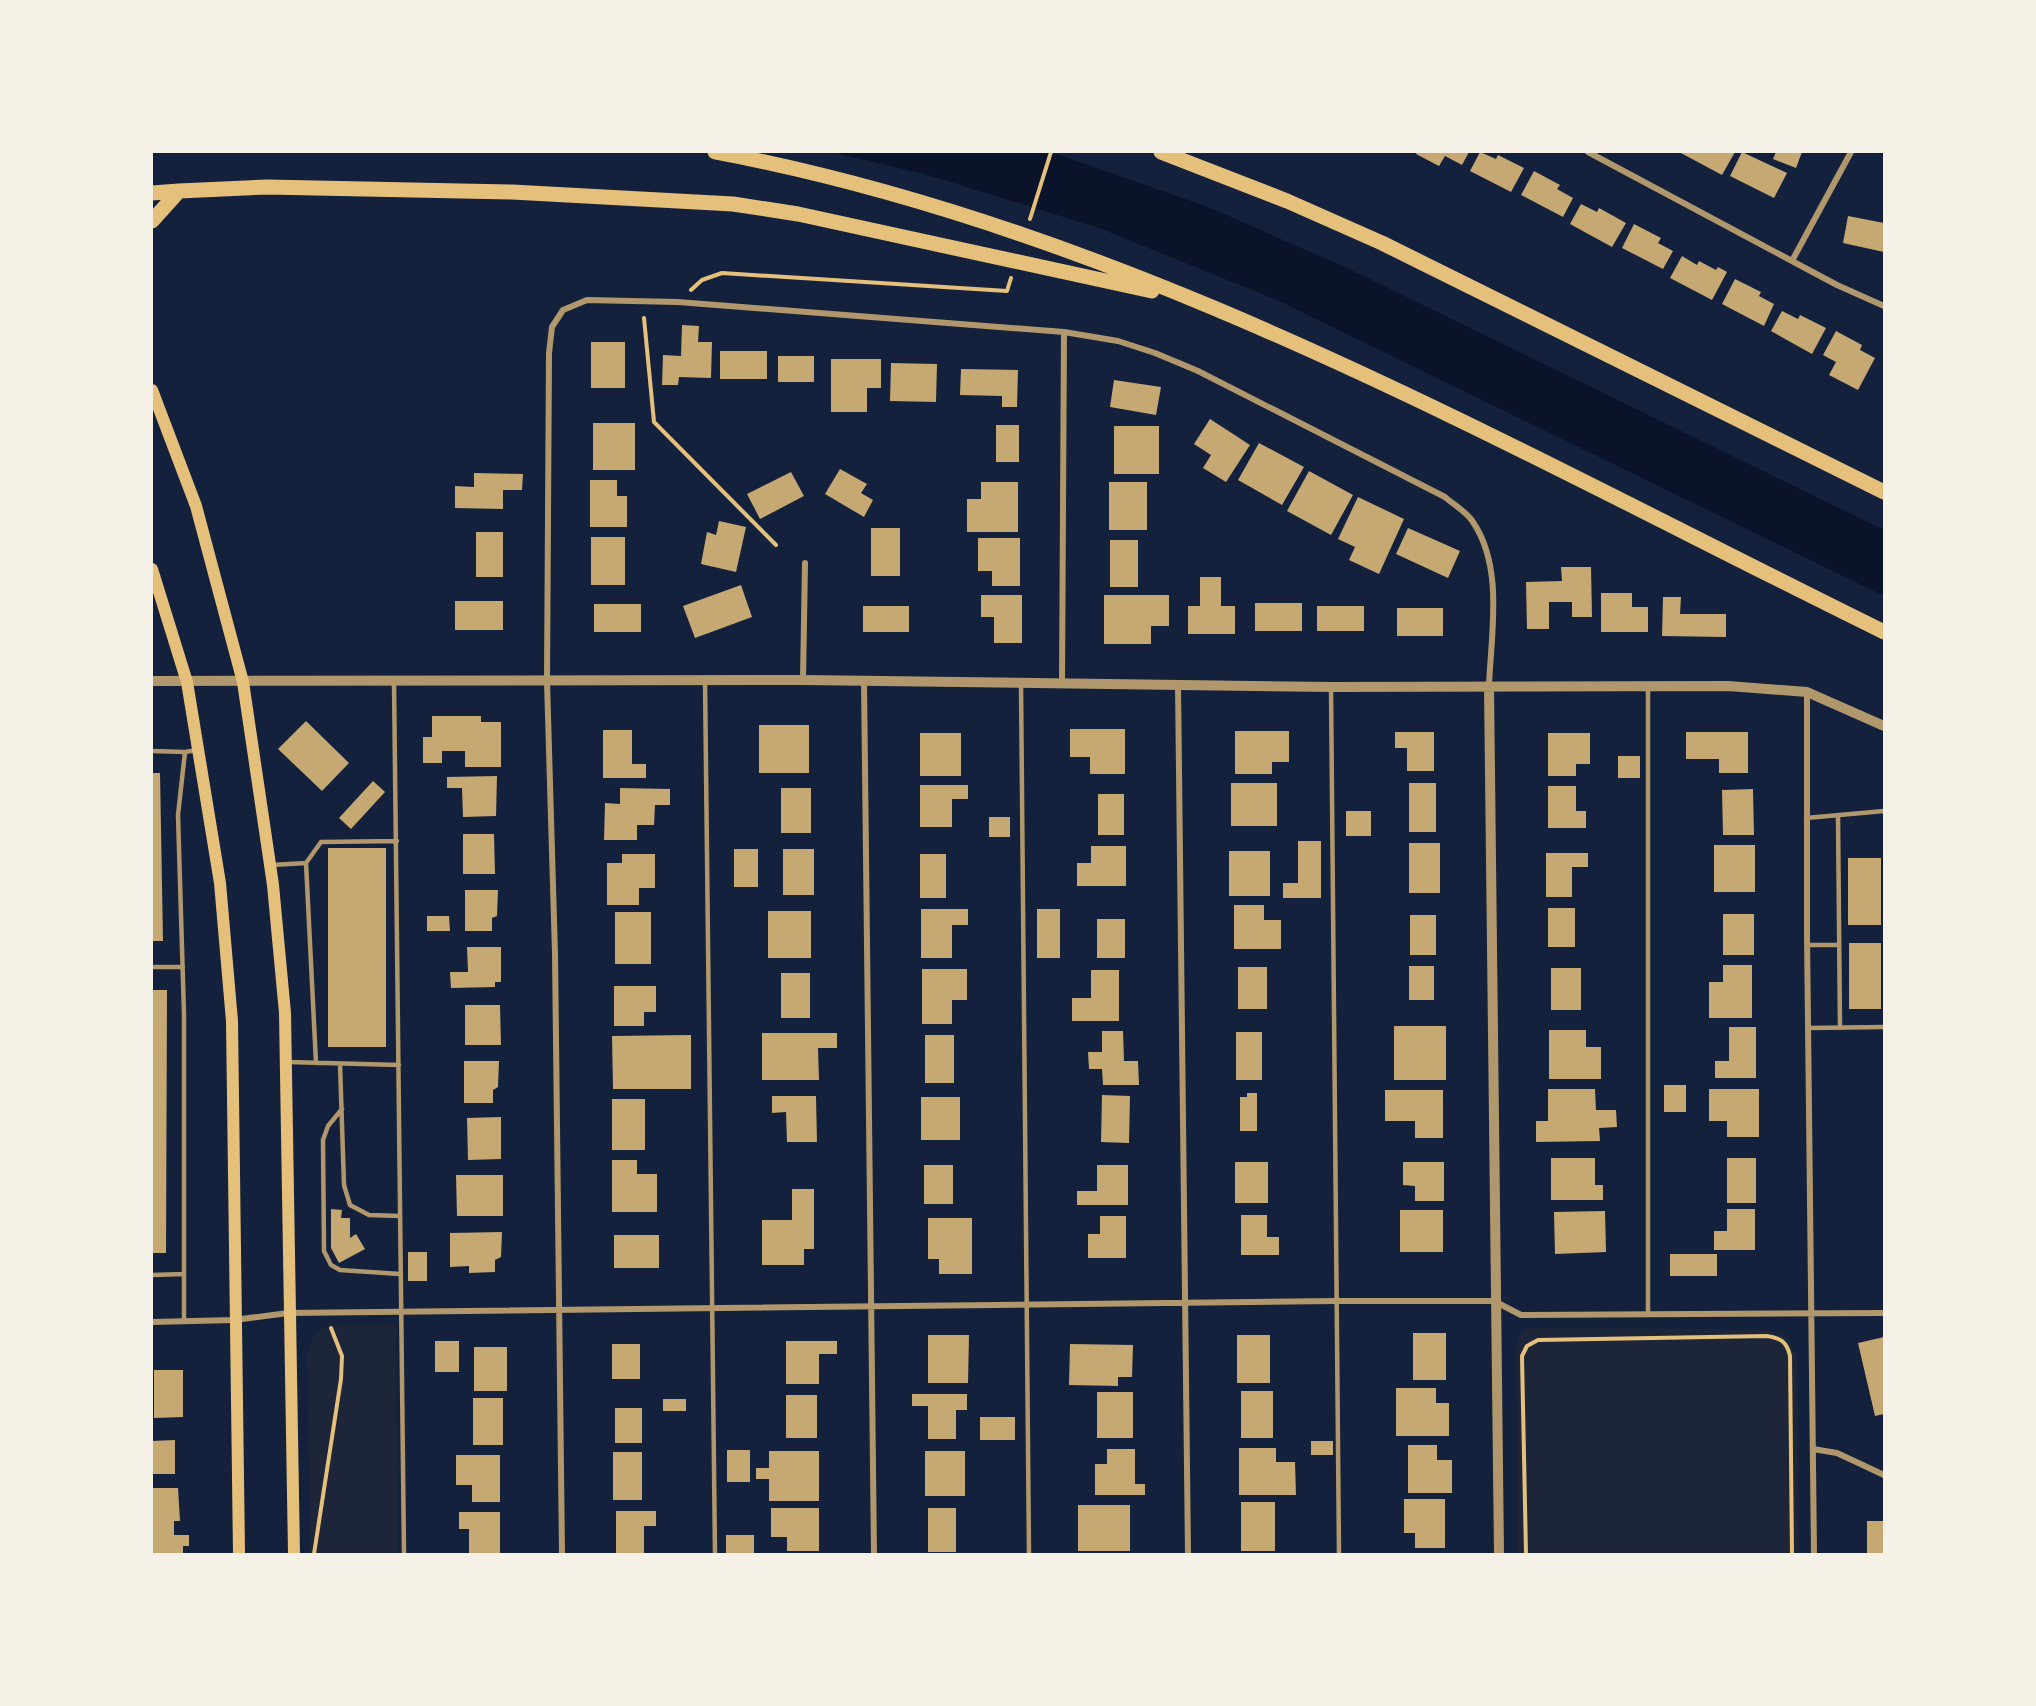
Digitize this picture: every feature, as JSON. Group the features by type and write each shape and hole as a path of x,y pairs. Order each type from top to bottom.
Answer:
{"highway":[{"path":"715,152 859,184 945,209 1061,248 1204,302 1376,379 1884,632"},
{"path":"1161,152 1287,201 1382,243 1884,492"},
{"path":"152,194 267,187 512,192 733,204 809,216 1204,302"},
{"path":"152,221 179,191"}],"main road":[{"path":"152,390 196,506 243,682 270,865 285,1013 288,1313 294,1554"},
{"path":"152,568 187,682 200,750 220,884 232,1021 234,1320 239,1554"}],"street":[{"path":"1588,152 1793,259 1837,285 1884,306"},
{"path":"1793,259 1851,152"},
{"path":"562,1554 554,930 547,681 549,353 552,327 562,310 587,300 678,302 1064,332 1118,341 1198,371 1445,497 1472,520 1486,546 1492,577 1489,686 1494,1301 1499,1554"},
{"path":"1062,684 1064,332"},
{"path":"803,680 805,563"},
{"path":"152,681 803,680 1331,687 1728,686 1807,692 1884,726"},
{"path":"864,681 874,1554"},
{"path":"1178,684 1188,1554"},
{"path":"1807,692 1807,945 1814,1554"},
{"path":"152,1322 234,1320 288,1313 560,1312 1336,1301 1494,1301 1521,1315 1884,1313"},
{"path":"1813,1449 1837,1453 1884,1475"}],"lane":[{"path":"705,680 715,1554"},
{"path":"394,681 404,1554"},
{"path":"1020,683 1029,1554"},
{"path":"1648,686 1648,1315"},
{"path":"1331,687 1339,1554"},
{"path":"152,751 200,750"},
{"path":"184,1321 183,967 178,815 185,752"},
{"path":"1806,818 1884,812"},
{"path":"1838,815 1840,1028"},
{"path":"316,1063 306,863 321,842 397,841"},
{"path":"270,865 306,863"},
{"path":"1807,945 1839,945"},
{"path":"152,967 183,967"},
{"path":"1808,1028 1884,1027"},
{"path":"285,1062 399,1065"},
{"path":"340,1064 344,1185 350,1205 369,1215 400,1216"},
{"path":"342,1109 328,1126 323,1140 324,1251 331,1265 340,1270 400,1274"},
{"path":"152,1275 184,1274"}],"path":[{"path":"678,302 702,280 722,273 1007,291"},
{"path":"644,318 654,422 776,544"},
{"path":"314,1554 341,1379 342,1356 331,1328"},
{"path":"1526,1554 1522,1356 1527,1346 1538,1340 1767,1336 1779,1338 1788,1346 1790,1356 1792,1554"}],"shaded area":[{"path":"831,152 1051,152 1208,207 1345,267 1884,530 1884,596 1277,300 1099,228 928,175"},
{"path":"327,1326 396,1326 398,1554 310,1554 307,1354 313,1337"},
{"path":"1531,1327 1770,1330 1787,1338 1797,1356 1799,1554 1518,1554 1516,1344 1520,1333"}],"building":[{"path":"1417,152 1469,152 1462,165 1445,156 1439,166 1416,154"},
{"path":"1480,152 1496,159 1498,155 1524,168 1511,192 1470,171"},
{"path":"1679,152 1735,152 1722,175"},
{"path":"1742,152 1787,173 1774,198 1730,176"},
{"path":"1776,152 1802,152 1796,168 1773,159"},
{"path":"1534,171 1560,185 1557,189 1573,198 1563,217 1521,195"},
{"path":"1581,204 1597,212 1599,208 1626,223 1612,247 1570,224"},
{"path":"1848,216 1884,223 1884,252 1843,243"},
{"path":"1634,224 1661,238 1658,243 1673,251 1663,269 1622,248"},
{"path":"1682,256 1697,265 1699,261 1716,270 1718,267 1727,272 1712,300 1670,278"},
{"path":"1735,279 1761,292 1759,296 1774,304 1764,326 1722,304"},
{"path":"1782,311 1798,319 1800,315 1826,328 1812,354 1771,331"},
{"path":"682,325 699,326 698,342 712,342 711,378 679,377 678,385 662,385 663,355 681,356"},
{"path":"1836,331 1862,345 1860,350 1875,358 1858,390 1829,375 1836,362 1823,355"},
{"path":"591,342 625,342 625,388 591,388"},
{"path":"720,351 767,351 767,379 720,379"},
{"path":"778,356 814,356 814,382 778,382"},
{"path":"831,359 881,359 881,388 867,388 867,412 831,412"},
{"path":"891,363 937,364 936,402 890,401"},
{"path":"961,369 1018,370 1017,407 1002,407 1002,396 960,395"},
{"path":"1114,380 1161,387 1156,415 1110,407"},
{"path":"1210,419 1250,445 1226,482 1203,468 1211,455 1194,444"},
{"path":"593,423 635,423 635,470 593,470"},
{"path":"996,425 1019,425 1019,462 996,462"},
{"path":"1114,426 1159,426 1159,474 1114,474"},
{"path":"1259,443 1304,467 1282,505 1238,480"},
{"path":"840,469 867,484 861,493 873,500 864,517 825,494"},
{"path":"1309,471 1353,495 1331,535 1287,511"},
{"path":"791,472 804,496 760,519 747,494"},
{"path":"474,473 523,474 522,490 503,490 503,509 455,508 455,486 474,487"},
{"path":"590,480 617,480 617,496 627,496 627,527 590,527"},
{"path":"981,482 1018,482 1018,532 967,532 967,499 981,499"},
{"path":"1109,482 1147,482 1147,530 1109,530"},
{"path":"1358,497 1404,519 1379,574 1349,560 1355,547 1338,539"},
{"path":"719,521 746,527 736,572 701,564 707,532 716,535"},
{"path":"871,528 900,528 900,576 871,576"},
{"path":"1408,528 1460,551 1448,578 1396,554"},
{"path":"476,532 503,532 503,577 476,577"},
{"path":"591,537 625,537 625,585 591,585"},
{"path":"978,538 1020,538 1020,586 992,586 992,571 978,571"},
{"path":"1110,540 1138,540 1138,587 1110,587"},
{"path":"1561,567 1591,567 1592,617 1572,617 1572,602 1549,602 1549,629 1527,629 1526,582 1562,581"},
{"path":"1200,577 1221,577 1221,606 1235,606 1235,634 1188,634 1188,606 1200,606"},
{"path":"741,585 752,617 695,638 683,606"},
{"path":"1601,593 1632,593 1632,607 1648,607 1648,632 1601,632"},
{"path":"981,595 1022,595 1022,643 994,643 994,617 981,617"},
{"path":"1104,595 1169,595 1169,626 1151,626 1151,644 1104,644"},
{"path":"1663,597 1681,597 1680,614 1726,614 1726,637 1662,636"},
{"path":"455,601 503,601 503,630 455,630"},
{"path":"1255,603 1302,603 1302,631 1255,631"},
{"path":"594,604 641,604 641,632 594,632"},
{"path":"863,606 909,606 909,632 863,632"},
{"path":"1317,606 1364,606 1364,631 1317,631"},
{"path":"1397,608 1443,608 1443,636 1397,636"},
{"path":"432,716 481,716 481,722 501,722 501,767 465,767 465,751 442,751 442,763 423,763 423,737 432,737"},
{"path":"306,721 349,763 322,791 278,749"},
{"path":"759,725 809,725 809,773 759,773"},
{"path":"1070,729 1125,729 1125,774 1090,774 1090,757 1070,757"},
{"path":"603,730 632,730 632,764 646,764 646,778 603,778"},
{"path":"1235,731 1289,731 1289,762 1272,762 1272,774 1235,774"},
{"path":"1395,732 1434,732 1434,771 1407,771 1407,748 1395,748"},
{"path":"1686,732 1748,732 1748,773 1719,773 1719,759 1686,759"},
{"path":"920,733 961,733 961,776 920,776"},
{"path":"1548,733 1590,733 1590,764 1576,764 1576,776 1548,776"},
{"path":"1618,756 1640,756 1640,778 1618,778"},
{"path":"152,773 160,773 163,941 152,941"},
{"path":"497,776 496,816 463,817 462,788 447,788 447,777"},
{"path":"373,781 385,792 351,829 339,818"},
{"path":"1231,783 1277,783 1277,826 1231,826"},
{"path":"1409,783 1436,783 1436,832 1409,832"},
{"path":"920,785 968,785 968,799 952,799 952,827 920,827"},
{"path":"1548,786 1576,786 1576,811 1586,811 1586,828 1548,828"},
{"path":"620,788 670,789 670,805 655,805 654,825 637,825 637,840 604,840 605,803 620,804"},
{"path":"781,788 811,788 811,833 781,833"},
{"path":"1753,789 1754,835 1723,835 1722,790"},
{"path":"1098,794 1124,794 1124,835 1098,835"},
{"path":"1346,811 1371,811 1371,836 1346,836"},
{"path":"989,817 1010,817 1010,837 989,837"},
{"path":"463,834 494,834 495,874 463,874"},
{"path":"1298,841 1321,841 1321,898 1283,898 1283,883 1298,883"},
{"path":"1409,843 1440,843 1440,893 1409,893"},
{"path":"1714,845 1755,845 1755,892 1714,892"},
{"path":"1091,846 1126,846 1126,886 1077,886 1077,863 1091,863"},
{"path":"328,848 386,848 386,1047 328,1047"},
{"path":"734,849 758,849 758,887 734,887"},
{"path":"783,849 814,849 814,895 783,895"},
{"path":"1229,851 1270,851 1270,896 1229,896"},
{"path":"1546,853 1588,853 1588,867 1572,867 1572,897 1546,897"},
{"path":"622,854 655,854 655,888 639,888 639,905 607,905 607,863 622,863"},
{"path":"920,854 946,854 946,898 920,898"},
{"path":"1848,858 1881,858 1881,925 1848,925"},
{"path":"465,890 498,890 497,916 492,918 492,931 465,931"},
{"path":"1234,905 1264,905 1264,920 1281,920 1281,949 1234,949"},
{"path":"1548,908 1575,908 1575,947 1548,947"},
{"path":"921,909 968,909 968,925 952,925 952,958 921,958"},
{"path":"1037,909 1060,909 1060,958 1037,958"},
{"path":"768,911 811,911 811,958 768,958"},
{"path":"615,912 651,912 651,964 615,964"},
{"path":"1723,914 1754,914 1754,955 1723,955"},
{"path":"1410,915 1436,915 1436,955 1410,955"},
{"path":"427,916 449,916 450,931 427,931"},
{"path":"1097,919 1125,919 1125,958 1097,958"},
{"path":"1849,943 1881,943 1881,1009 1849,1009"},
{"path":"467,947 501,947 501,982 495,982 495,987 451,988 450,972 468,972"},
{"path":"1723,965 1752,965 1752,1018 1709,1018 1709,982 1723,982"},
{"path":"1409,966 1434,966 1434,1000 1409,1000"},
{"path":"1238,967 1267,967 1267,1009 1238,1009"},
{"path":"1551,968 1581,968 1581,1010 1551,1010"},
{"path":"922,969 967,969 967,1000 952,1000 952,1024 922,1024"},
{"path":"1091,970 1119,970 1119,1021 1072,1021 1072,998 1091,998"},
{"path":"781,973 810,973 810,1018 781,1018"},
{"path":"614,986 656,986 656,1012 644,1012 644,1026 614,1026"},
{"path":"152,990 167,990 166,1253 152,1253"},
{"path":"465,1005 500,1005 501,1045 465,1045"},
{"path":"1394,1026 1446,1026 1446,1080 1394,1080"},
{"path":"1729,1027 1756,1027 1756,1078 1715,1078 1715,1061 1729,1061"},
{"path":"1549,1030 1586,1030 1586,1047 1601,1047 1601,1079 1549,1079"},
{"path":"1102,1031 1123,1031 1124,1061 1138,1061 1139,1085 1103,1085 1102,1069 1089,1069 1088,1052 1102,1052"},
{"path":"1236,1032 1262,1032 1262,1080 1236,1080"},
{"path":"762,1033 837,1033 837,1048 818,1048 819,1080 762,1080"},
{"path":"691,1035 691,1089 613,1089 612,1036"},
{"path":"925,1035 954,1035 954,1083 925,1083"},
{"path":"464,1061 499,1061 498,1087 493,1090 493,1103 464,1103"},
{"path":"1664,1085 1686,1085 1686,1112 1664,1112"},
{"path":"1548,1089 1595,1089 1596,1110 1616,1110 1617,1127 1599,1128 1600,1141 1536,1142 1536,1121 1548,1121"},
{"path":"1709,1089 1759,1089 1759,1137 1727,1137 1727,1121 1709,1121"},
{"path":"1385,1090 1443,1090 1443,1138 1415,1138 1415,1121 1385,1121"},
{"path":"1247,1093 1257,1093 1257,1131 1240,1131 1240,1097 1247,1097"},
{"path":"1102,1095 1130,1096 1129,1143 1101,1142"},
{"path":"772,1096 816,1096 817,1142 787,1142 786,1112 772,1113"},
{"path":"921,1097 960,1097 960,1140 921,1140"},
{"path":"612,1099 645,1099 645,1150 612,1150"},
{"path":"501,1117 501,1159 468,1160 467,1118"},
{"path":"1551,1158 1595,1158 1595,1185 1603,1185 1603,1200 1551,1200"},
{"path":"1727,1158 1756,1158 1756,1203 1727,1203"},
{"path":"612,1160 637,1160 637,1174 657,1174 657,1212 612,1212"},
{"path":"1235,1162 1268,1162 1268,1203 1235,1203"},
{"path":"1403,1162 1444,1162 1444,1201 1415,1201 1415,1186 1403,1185"},
{"path":"924,1165 953,1165 953,1204 924,1204"},
{"path":"1097,1165 1128,1165 1128,1205 1077,1205 1077,1191 1097,1191"},
{"path":"456,1175 503,1175 503,1216 457,1216"},
{"path":"792,1189 814,1189 814,1249 804,1249 804,1265 762,1265 762,1220 792,1220"},
{"path":"331,1209 342,1210 341,1218 350,1218 350,1238 356,1234 365,1249 339,1263 331,1248"},
{"path":"1727,1209 1755,1209 1755,1250 1714,1250 1714,1231 1727,1231"},
{"path":"1400,1210 1443,1210 1443,1252 1400,1252"},
{"path":"1605,1211 1606,1252 1555,1254 1554,1212"},
{"path":"1241,1215 1267,1215 1267,1237 1279,1237 1279,1255 1241,1255"},
{"path":"1100,1216 1126,1216 1126,1258 1088,1258 1088,1234 1100,1234"},
{"path":"928,1218 972,1218 972,1274 939,1274 939,1259 928,1259"},
{"path":"502,1232 501,1257 495,1260 495,1272 469,1273 469,1266 450,1267 450,1233"},
{"path":"614,1235 659,1235 659,1268 614,1268"},
{"path":"408,1252 427,1252 427,1281 408,1281"},
{"path":"1670,1254 1717,1254 1717,1276 1670,1276"},
{"path":"1413,1333 1446,1333 1446,1380 1413,1380"},
{"path":"928,1335 969,1335 968,1383 928,1383"},
{"path":"1237,1335 1270,1335 1270,1383 1237,1383"},
{"path":"1884,1337 1884,1414 1875,1416 1858,1343"},
{"path":"435,1341 459,1341 459,1372 435,1372"},
{"path":"786,1341 837,1341 837,1354 819,1354 819,1384 786,1384"},
{"path":"612,1344 640,1344 640,1379 612,1379"},
{"path":"1070,1344 1133,1345 1132,1377 1118,1377 1118,1386 1069,1385"},
{"path":"474,1347 507,1347 507,1391 474,1391"},
{"path":"154,1370 183,1370 183,1417 154,1418"},
{"path":"1396,1388 1436,1388 1436,1403 1449,1403 1449,1436 1396,1436"},
{"path":"1241,1391 1273,1391 1273,1438 1241,1438"},
{"path":"1097,1392 1133,1392 1133,1438 1097,1438"},
{"path":"912,1394 967,1394 967,1410 956,1410 956,1439 928,1439 928,1406 912,1406"},
{"path":"786,1395 817,1395 817,1438 786,1438"},
{"path":"473,1398 503,1398 503,1445 473,1445"},
{"path":"663,1399 686,1399 686,1411 663,1411"},
{"path":"615,1408 642,1408 642,1443 615,1443"},
{"path":"980,1417 1015,1417 1015,1440 980,1440"},
{"path":"175,1440 175,1474 152,1474 152,1441"},
{"path":"1311,1441 1333,1441 1333,1455 1311,1455"},
{"path":"1408,1445 1437,1445 1437,1460 1452,1460 1452,1493 1408,1493"},
{"path":"1239,1448 1276,1448 1276,1462 1295,1462 1296,1495 1239,1495"},
{"path":"1107,1449 1135,1449 1135,1484 1145,1484 1145,1495 1095,1495 1095,1464 1107,1464"},
{"path":"727,1450 750,1450 750,1482 727,1482"},
{"path":"769,1451 819,1451 819,1501 769,1501 769,1479 756,1479 756,1468 769,1468"},
{"path":"925,1451 965,1451 965,1496 925,1496"},
{"path":"613,1452 642,1452 642,1500 613,1500"},
{"path":"456,1455 500,1455 500,1502 472,1502 472,1485 456,1485"},
{"path":"152,1488 178,1488 180,1521 174,1521 174,1535 189,1535 189,1546 183,1546 183,1554 152,1554"},
{"path":"1404,1499 1445,1499 1445,1548 1415,1548 1415,1533 1404,1533"},
{"path":"1241,1502 1275,1502 1275,1551 1241,1551"},
{"path":"1078,1505 1130,1505 1130,1551 1078,1551"},
{"path":"771,1508 819,1508 819,1551 787,1551 787,1537 771,1537"},
{"path":"928,1508 956,1508 956,1552 928,1552"},
{"path":"616,1511 656,1511 656,1526 644,1526 644,1554 616,1554"},
{"path":"459,1512 500,1512 500,1554 469,1554 469,1529 459,1529"},
{"path":"1867,1521 1884,1521 1884,1554 1867,1554"},
{"path":"726,1535 754,1535 754,1554 726,1554"}]}
